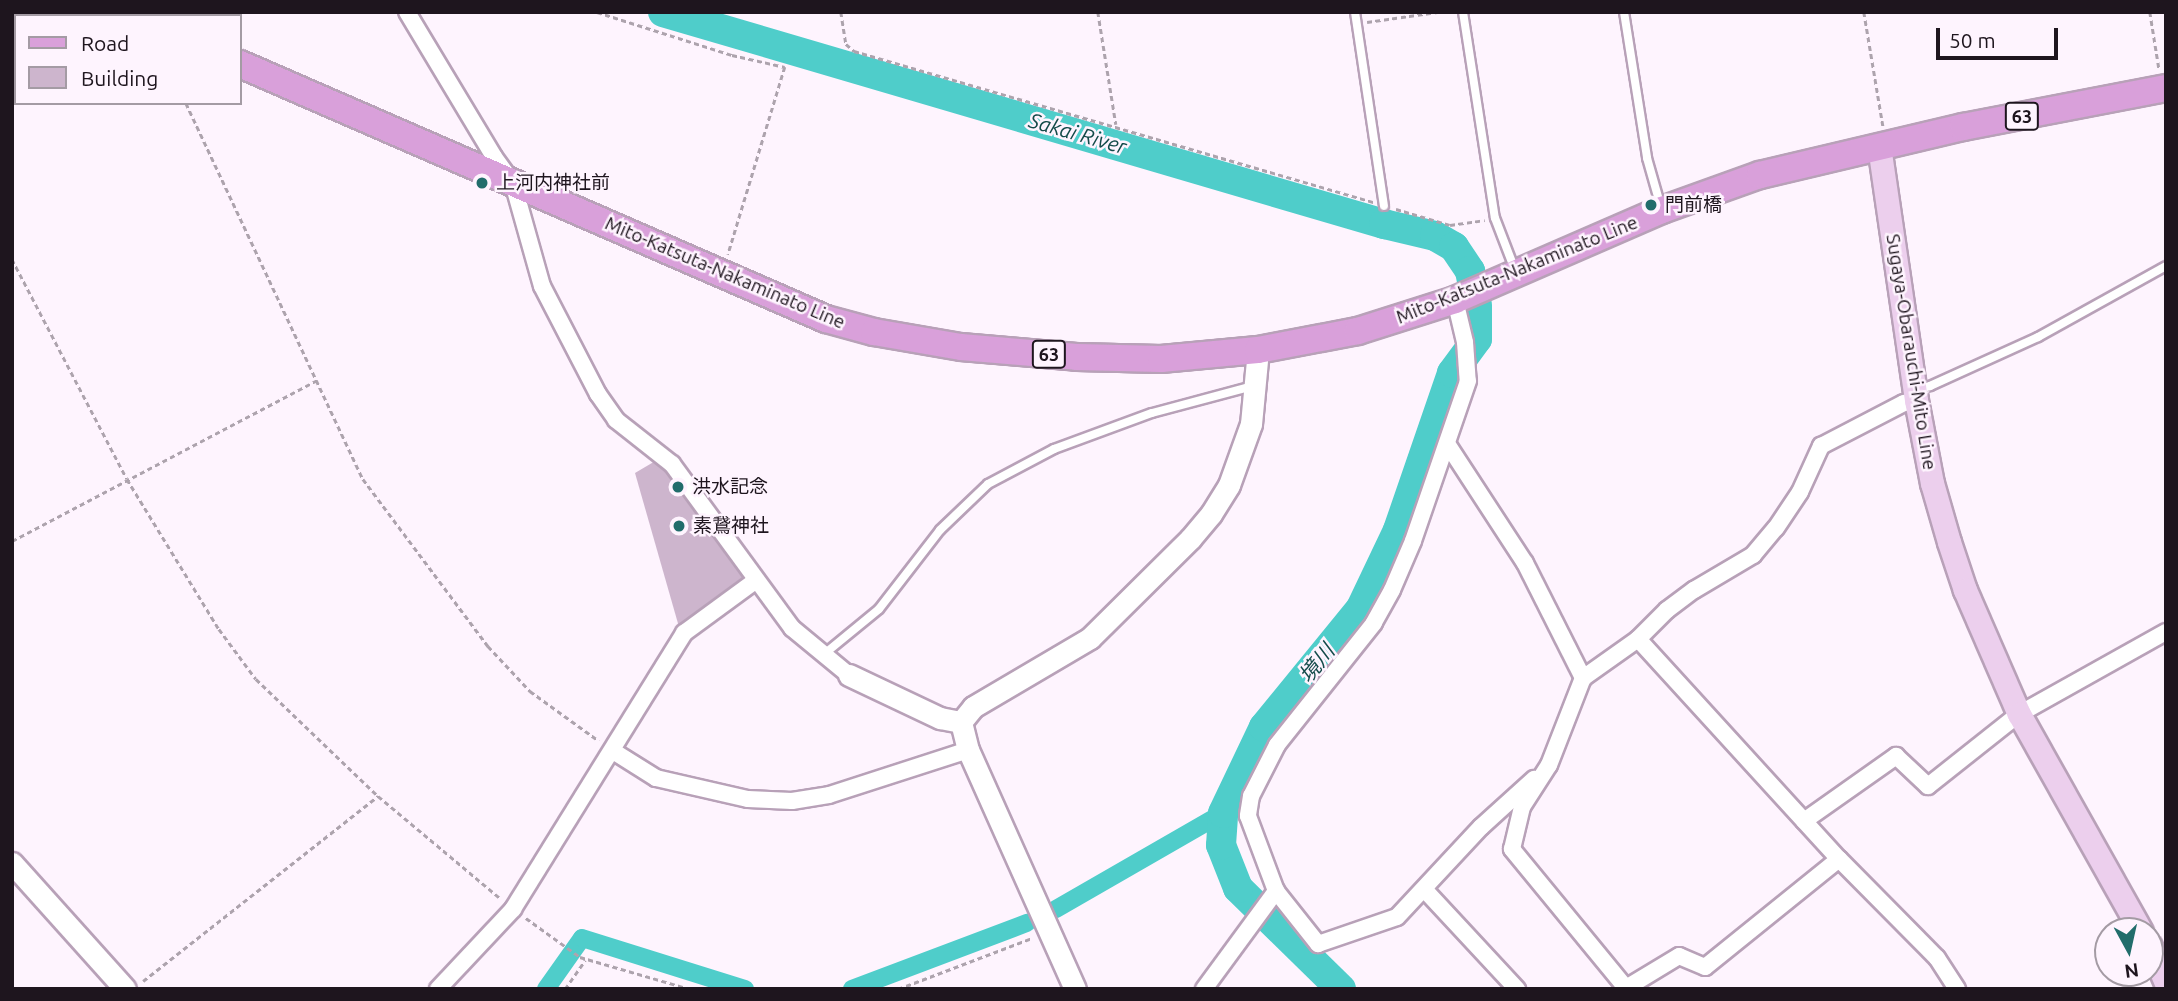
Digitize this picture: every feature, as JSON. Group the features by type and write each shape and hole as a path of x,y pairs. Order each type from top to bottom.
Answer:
{"main road":[{"name":"Mito-Katsuta-Nakaminato Line","path":"242,65 826,319 874,332 961,347 1077,357 1161,359 1258,350 1358,331 1455,300 1662,210 1760,175 1879,146 2165,90"},
{"name":"Sugaya-Obarauchi-Mito Line","path":"1879,146 1916,395 1933,483 1965,590 2019,715 2133,917"}],"street":[{"path":"407,12 494,158 513,183 542,286 598,394 616,420 672,464 755,581 792,628 849,675 940,718 961,722"},
{"path":"1455,300 1465,342 1468,381 1448,445 1392,590 1374,623 1277,745 1251,796 1248,816 1272,897 1318,944 1397,917 1482,827 1549,765"},
{"path":"961,722 973,706 1090,638 1190,539 1229,485 1242,454 1251,424 1258,350"},
{"path":"1839,859 1705,967 1679,956 1626,988 1513,849 1522,807 1549,765 1583,678 1638,639 1685,597 1753,555 1776,528 1800,492 1821,446 1916,395"},
{"path":"1448,445 1525,563 1583,678"},
{"path":"438,989 513,909 612,751 658,669 684,633 755,581"},
{"path":"1804,821 1896,755 1928,786 2019,715 2166,632"},
{"path":"1638,639 1839,859 1937,958 1957,989"},
{"path":"961,722 968,750 1075,989"},
{"path":"612,751 656,778 748,799 792,801 829,795 968,750"},
{"path":"12,863 132,986"},
{"path":"1423,889 1517,989"},
{"path":"1204,989 1272,897"}],"lane":[{"path":"1355,12 1384,206"},
{"path":"1463,12 1495,218 1517,273"},
{"path":"1624,12 1647,158 1662,210"},
{"path":"1916,395 2038,337 2166,266"},
{"path":"823,655 879,609 940,530 988,484 1054,449 1152,413 1255,385"}],"path":[{"path":"597,12 732,55 785,67 727,259 719,274"},
{"path":"841,12 846,44 854,51 1116,125 1450,225 1495,218"},
{"path":"1098,12 1116,125"},
{"path":"1357,24 1437,12"},
{"path":"1864,12 1884,130 1879,146"},
{"path":"2150,12 2165,90"},
{"path":"187,105 363,479 488,646 530,691 612,751"},
{"path":"12,259 127,479 219,629 256,679 378,796 513,909 580,957 690,989"},
{"path":"12,541 315,380"},
{"path":"132,986 378,796"},
{"path":"898,989 1049,931"},
{"path":"565,989 586,959"}],"building":[{"name":"素鵞神社","path":"657,460 670,472 744,578 679,627 635,473"}],"waterway":[{"name":"Sakai River","path":"663,12 1384,224 1435,236 1454,247 1470,271 1472,281"},
{"name":"境川","path":"1341,989 1238,888 1221,845 1223,813 1264,727 1361,608 1398,530 1452,373 1477,339 1477,305"},
{"path":"1056,909 1223,813"},
{"path":"852,989 1027,923"},
{"path":"546,989 582,938 745,989"}],"place":[{"name":"上河内神社前","path":"482,183"},
{"name":"門前橋","path":"1651,205"},
{"name":"洪水記念","path":"678,487"},
{"name":"素鵞神社","path":"679,526"}]}
